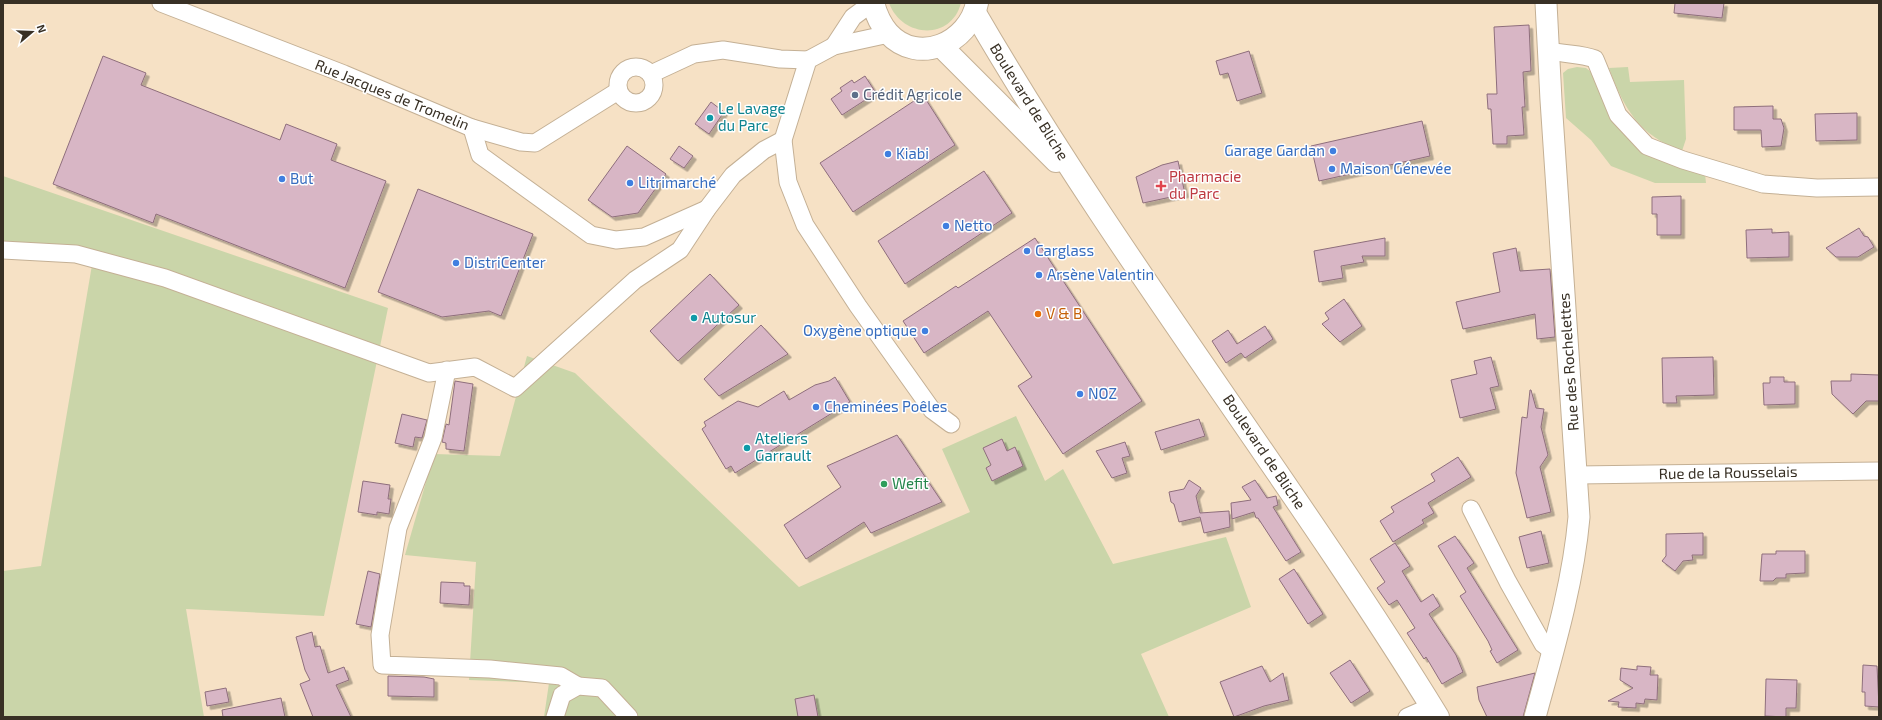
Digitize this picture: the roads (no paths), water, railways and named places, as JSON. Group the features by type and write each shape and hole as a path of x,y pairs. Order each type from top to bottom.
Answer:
{"main road":[{"path":"872,3 878,19 889,34 900,42 913,47 927,48 941,46 956,39 967,27 976,8"},
{"name":"Boulevard de Bliche","path":"976,8 1084,190 1311,521 1435,712"},
{"name":"Boulevard de Bliche","path":"941,46 1084,190"}],"street":[{"name":"Rue Jacques de Tromelin","path":"161,3 344,74 472,128 521,142 535,143 618,91"},
{"path":"834,46 853,17 872,3"},
{"name":"Rue des Rochelettes","path":"1535,717 1576,550 1579,517 1546,3"},
{"path":"651,74 694,54 723,50 780,59 808,60 834,46 889,34"},
{"path":"1548,50 1561,54 1582,54 1595,58 1618,115 1647,146 1683,160 1763,184 1817,188 1879,187"},
{"path":"808,60 783,140 788,182 805,225 858,306 932,410 951,424"},
{"path":"632,67 639,67 651,74 654,82 654,90 650,97 644,102 637,104 629,103 622,98 618,91 618,79 625,70 632,67"},
{"path":"472,128 480,155 591,235 616,240 644,237 707,209"},
{"path":"3,250 76,254 165,278 428,372 475,367 515,388 635,280 680,250 707,209 733,174 764,150 783,140"},
{"path":"447,370 433,438 398,528 380,635 382,664 490,669 561,676 578,686 602,688 629,717"},
{"name":"Rue de la Rousselais","path":"1577,475 1879,471"},
{"path":"1471,509 1508,582 1543,644 1552,651"},
{"path":"555,717 562,695 578,686"},
{"path":"1408,717 1435,712"}],"place":[{"name":"Crédit Agricole","path":"855,95"},
{"name":"Le Lavage du Parc","path":"710,118"},
{"name":"Garage Gardan","path":"1333,151"},
{"name":"Kiabi","path":"888,154"},
{"name":"Maison Génevée","path":"1332,169"},
{"name":"But","path":"282,179"},
{"name":"Litrimarché","path":"630,183"},
{"name":"Pharmacie du Parc","path":"1161,186"},
{"name":"Netto","path":"946,226"},
{"name":"Carglass","path":"1027,251"},
{"name":"DistriCenter","path":"456,263"},
{"name":"Arsène Valentin","path":"1039,275"},
{"name":"V & B","path":"1038,314"},
{"name":"Autosur","path":"694,318"},
{"name":"Oxygène optique","path":"925,331"},
{"name":"NOZ","path":"1080,394"},
{"name":"Cheminées Poêles","path":"816,407"},
{"name":"Ateliers Garrault","path":"747,448"},
{"name":"Wefit","path":"884,484"}]}
